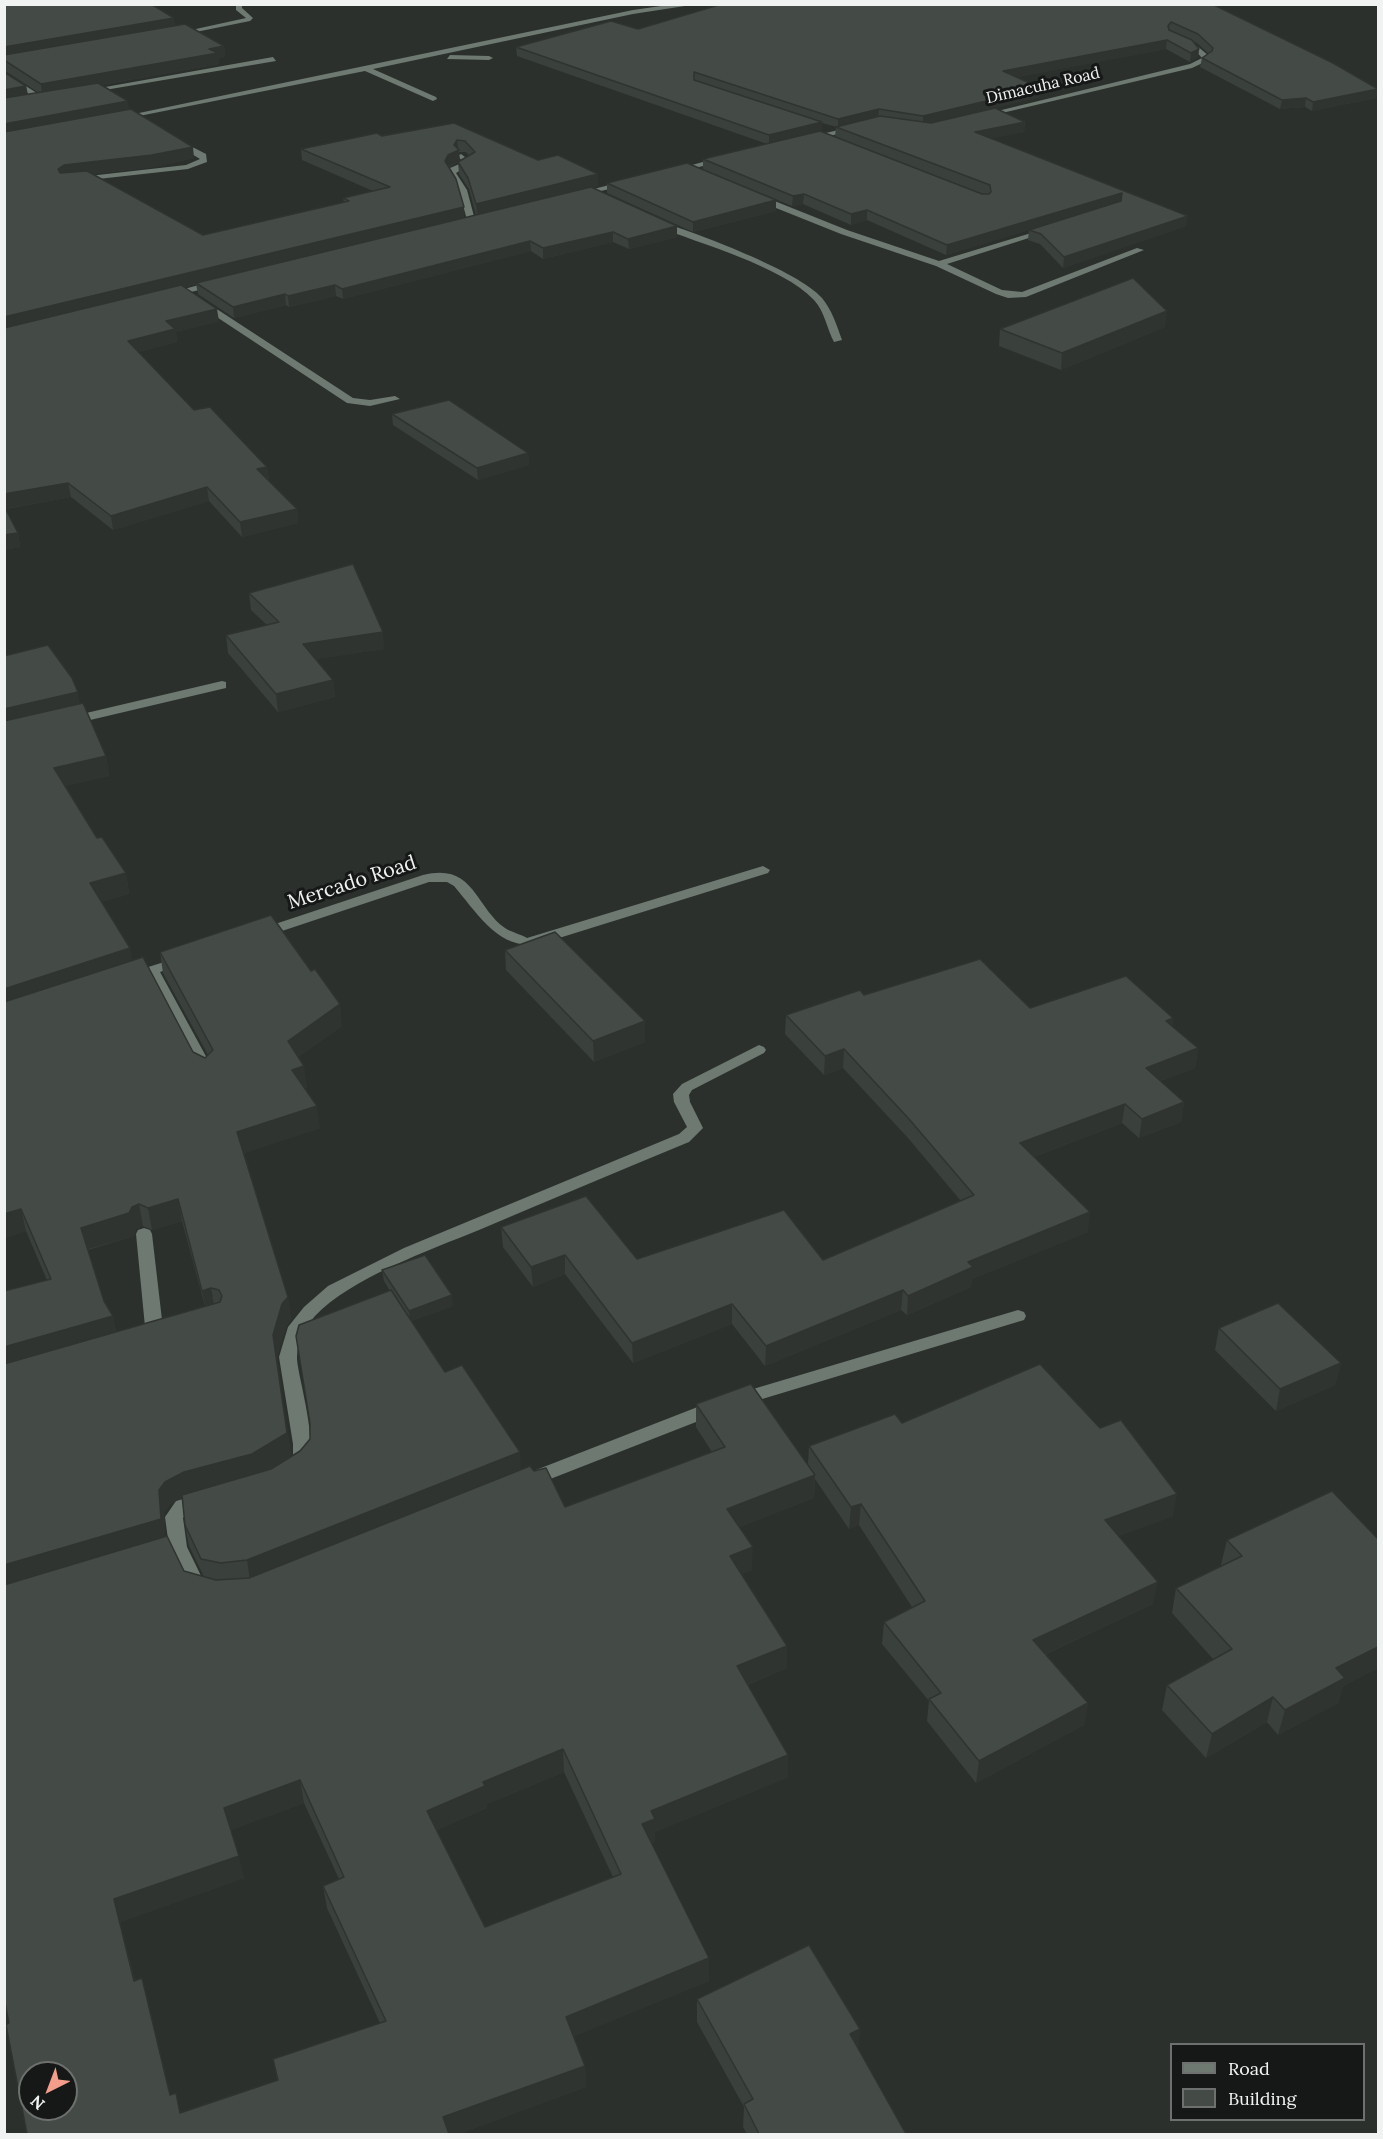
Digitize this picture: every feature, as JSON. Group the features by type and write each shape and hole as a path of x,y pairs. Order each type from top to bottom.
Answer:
{"street":[{"path":"165,36 248,20 250,18 238,9 239,4"},
{"path":"112,120 633,12 695,4"},
{"name":"Dimacuha Road","path":"974,118 1192,66 1206,58 1194,46 1172,35"},
{"path":"423,57 489,58"},
{"path":"75,93 273,58"},
{"path":"366,69 433,99"},
{"path":"4,74 36,100 52,97"},
{"path":"134,116 144,122"},
{"path":"817,124 837,132"},
{"path":"799,141 868,124"},
{"path":"66,181 188,167 204,160 203,156 164,133"},
{"path":"820,136 837,143"},
{"path":"461,156 469,162 453,170 453,173 463,190 471,220"},
{"path":"665,173 731,157"},
{"path":"686,168 707,177"},
{"path":"570,196 633,181"},
{"path":"592,191 602,196"},
{"path":"749,194 844,232 939,264 999,292 1017,296 1140,250"},
{"path":"460,223 482,217"},
{"path":"653,222 758,265 801,286 817,298 826,311 837,340"},
{"path":"939,264 1061,225"},
{"path":"161,297 229,280"},
{"path":"183,291 350,401 370,403 395,399"},
{"path":"62,723 222,685"},
{"name":"Mercado Road","path":"252,937 428,878 439,877 459,883 499,930 525,942 538,940 763,870"},
{"path":"118,982 196,955"},
{"path":"152,970 207,1073"},
{"path":"282,1475 291,1471 302,1459 302,1444 288,1357 294,1331 310,1311 334,1290 410,1252 690,1135 695,1128 682,1102 681,1094 687,1087 759,1050"},
{"path":"144,1234 155,1337"},
{"path":"509,1488 701,1411 1018,1316"},
{"path":"133,1343 175,1331"},
{"path":"217,1497 183,1506 175,1513 178,1546 197,1587 218,1594"},
{"path":"156,1553 178,1546"}],"building":[{"path":"4,4 151,4 174,18 4,47"},
{"path":"722,4 1212,4 1333,63 1378,89 1313,102 1306,98 1282,100 1202,58 1213,48 1198,34 1171,22 1168,26 1169,30 1192,40 1199,49 1191,53 1167,40 1003,71 1041,88 923,116 879,109 838,119 694,72 694,80 822,122 769,135 516,47 611,21 638,29"},
{"path":"185,24 224,46 209,49 218,53 41,84 4,60 4,55"},
{"path":"4,72 26,86 4,90"},
{"path":"98,83 128,101 4,124 4,98"},
{"path":"995,108 1025,122 975,132 1188,216 1064,257 1041,234 1029,230 1121,201 1122,193 947,245 867,210 851,214 804,194 793,196 703,159 820,131 982,194 989,194 990,185 836,127 880,116 931,123"},
{"path":"131,109 193,147 152,155 64,165 58,169 60,173 87,171 203,235 349,201 343,198 390,187 301,149 377,133 382,136 454,123 538,160 558,155 598,174 476,204 468,178 458,162 475,152 465,141 457,140 454,145 459,150 448,155 445,161 456,179 464,207 4,317 4,132"},
{"path":"687,163 776,200 693,222 607,183"},
{"path":"591,187 677,226 628,239 613,232 543,248 530,241 342,289 335,285 233,307 196,283"},
{"path":"1133,278 1167,311 1062,353 1000,329"},
{"path":"181,285 217,309 166,321 175,329 128,341 194,410 210,407 267,467 257,469 297,509 240,522 207,487 111,516 68,483 4,494 4,328"},
{"path":"449,400 528,453 477,468 392,414"},
{"path":"4,506 18,533 4,535"},
{"path":"353,564 383,632 303,644 333,680 276,694 226,635 279,622 249,593"},
{"path":"48,645 72,678 78,692 4,709 4,656"},
{"path":"83,703 106,756 54,768 97,838 102,837 126,873 90,883 130,948 4,989 4,721"},
{"path":"271,915 311,971 315,969 340,1004 288,1041 304,1066 292,1070 317,1106 237,1132 288,1297 282,1304 273,1335 287,1433 252,1454 184,1472 165,1482 159,1490 161,1519 4,1565 4,1364 220,1302 222,1296 219,1290 211,1288 202,1291 178,1199 148,1208 139,1204 132,1207 129,1213 81,1228 104,1301 113,1316 4,1347 4,1291 51,1279 21,1209 4,1214 4,1002 143,957 193,1052 205,1058 213,1050 160,952"},
{"path":"555,932 645,1021 593,1041 505,950"},
{"path":"980,959 1030,1008 1126,976 1173,1018 1166,1021 1198,1048 1146,1068 1184,1102 1142,1119 1125,1104 1020,1143 1090,1212 968,1262 973,1267 908,1296 903,1290 766,1346 732,1304 632,1343 565,1255 531,1267 501,1227 586,1196 637,1259 784,1210 823,1260 974,1195 909,1119 844,1049 825,1056 786,1015 860,990 864,995"},
{"path":"425,1255 452,1295 409,1311 382,1270"},
{"path":"391,1290 445,1372 462,1365 520,1452 247,1560 221,1563 201,1559 185,1525 182,1495 271,1469 300,1451 310,1439 310,1423 296,1336 299,1325"},
{"path":"1278,1303 1341,1363 1280,1389 1219,1328"},
{"path":"1040,1364 1100,1428 1121,1420 1177,1494 1105,1520 1158,1582 1033,1640 1088,1703 979,1761 929,1699 941,1693 884,1622 925,1601 861,1504 851,1507 809,1446 895,1414 902,1423"},
{"path":"751,1384 815,1475 727,1509 753,1547 730,1556 787,1646 737,1666 788,1755 651,1811 655,1819 642,1824 709,1958 566,2017 585,2066 443,2117 449,2134 27,2134 24,2121 78,2121 78,2061 18,2061 18,2087 6,2025 9,2023 4,1998 4,1585 167,1536 184,1571 216,1580 249,1578 530,1466 534,1471 546,1468 565,1507 725,1447 696,1404","holes":["563,1749 621,1874 485,1927 427,1811 485,1786 483,1782","300,1780 344,1877 323,1886 386,2021 273,2059 278,2080 180,2113 176,2093 170,2095 142,1978 134,1981 114,1899 239,1856 224,1808"]},
{"path":"1332,1491 1378,1539 1378,1647 1336,1668 1345,1678 1285,1710 1273,1697 1212,1734 1167,1685 1232,1649 1176,1588 1242,1556 1227,1540"},
{"path":"809,1945 860,2029 850,2034 906,2134 759,2134 744,2104 753,2099 697,1999"}]}
